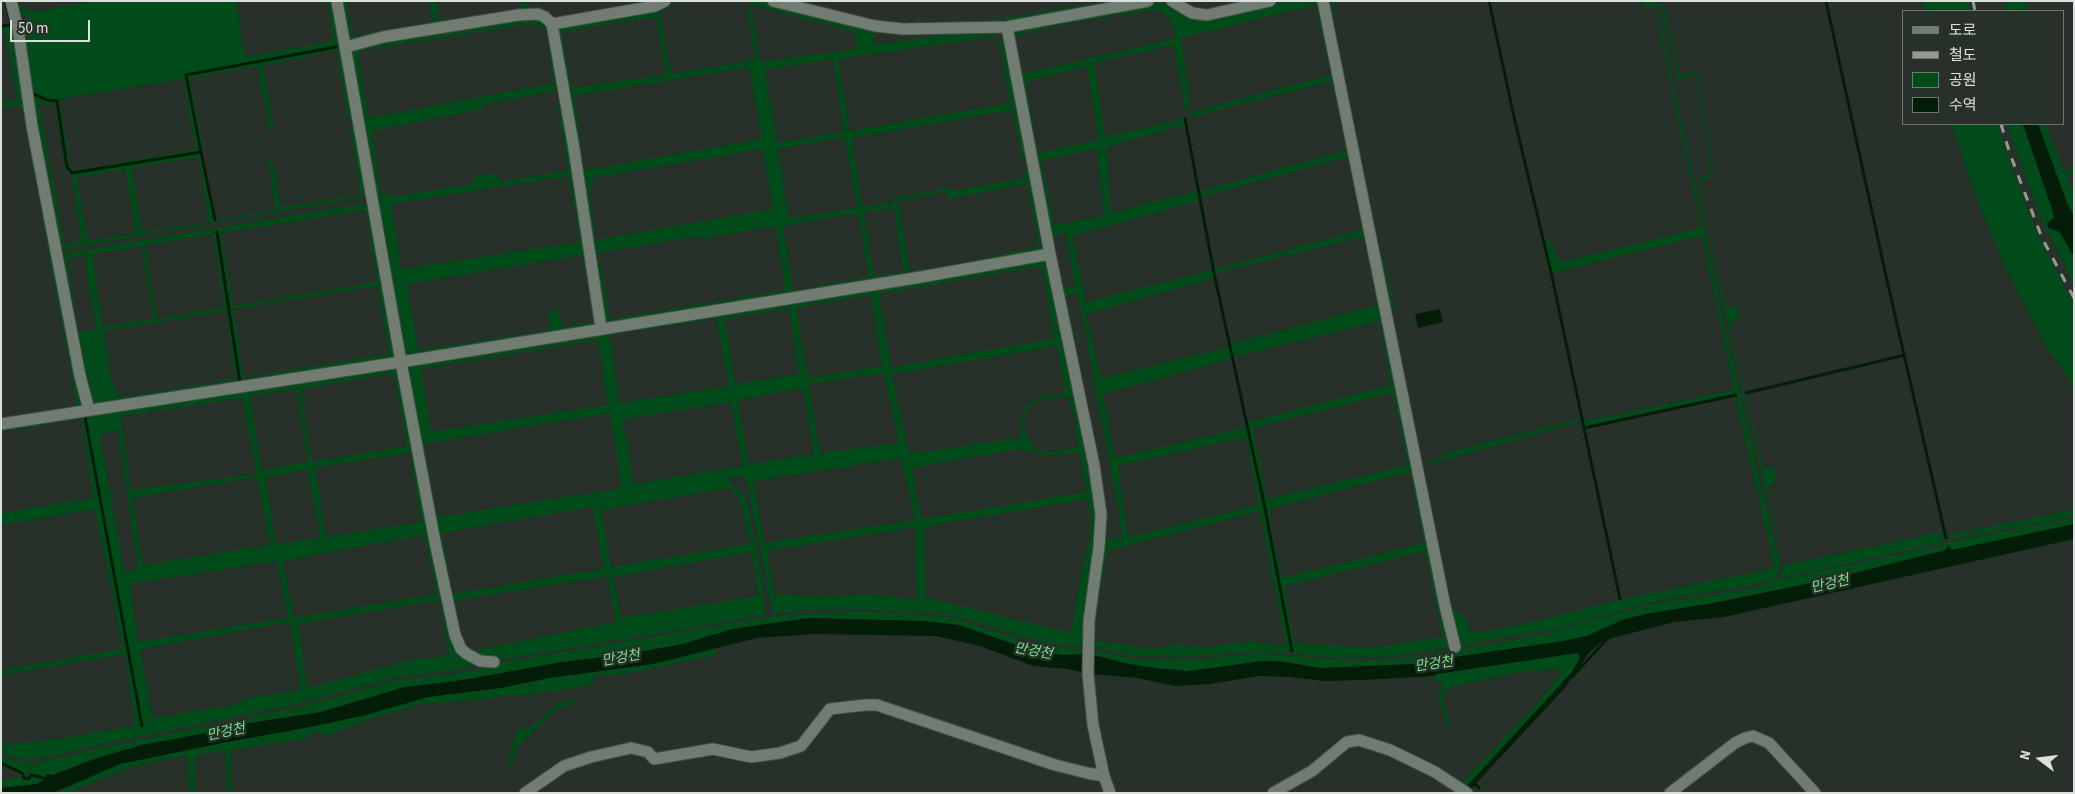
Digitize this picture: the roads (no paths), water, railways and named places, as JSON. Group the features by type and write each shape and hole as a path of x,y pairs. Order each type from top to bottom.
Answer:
{"street":[{"path":"11,1 18,29 32,126 80,376 89,410"},
{"path":"337,1 400,362 434,542 455,635 461,649 466,654 480,661 494,662"},
{"path":"552,24 655,6 664,1"},
{"path":"773,1 889,28 1007,27 1148,1"},
{"path":"1172,1 1192,13 1207,15 1270,1"},
{"path":"1323,1 1444,606 1455,647"},
{"path":"346,47 383,37 518,15 538,14 545,17 552,24 574,149 601,328"},
{"path":"1007,27 1050,254 1094,465 1101,514 1099,546 1089,621 1088,674 1093,725 1104,776 1110,793"},
{"path":"1,424 400,362 921,277 1050,254"},
{"path":"525,793 564,766 591,757 631,748 648,752 654,759 713,749 751,757 780,753 801,746 830,710 866,705 877,705 1055,765 1104,776"},
{"path":"1670,793 1735,743 1753,736 1769,743 1815,793"},
{"path":"1273,793 1312,772 1348,742 1359,740 1404,756 1448,780 1467,793"}],"water":[{"path":"2023,125 2038,125 2067,203 2074,216 2074,257 2060,232 2049,228 2047,223 2054,218"},
{"path":"1440,309 1443,322 1418,328 1415,314"},
{"path":"2074,524 2074,539 1724,617 1675,622 1612,638 1600,643 1589,653 1564,689 1470,790 1466,787 1571,673 1580,658 1578,653 1436,674 1435,676 1361,680 1325,681 1258,676 1210,684 1175,686 1137,678 1092,674 1093,655 1129,664 1182,672 1262,661 1279,661 1320,668 1414,664 1451,658 1452,655 1455,657 1587,636 1622,620 1645,614 1719,602 1839,577 1946,550 1948,545 1952,550"},
{"path":"809,618 924,621 959,625 1028,649 1061,655 1087,654 1085,673 1067,669 1033,666 980,646 936,636 814,634 757,638 653,664 549,678 501,688 428,697 366,715 120,764 53,793 1,793 1,788 37,784 44,780 47,774 53,775 97,758 142,745 238,727 238,723 244,724 321,712 405,687 457,681 562,662 628,654 683,644 732,629"}],"waterway":[{"path":"5,1 13,32"},
{"path":"1489,1 1551,272 1584,428 1736,395"},
{"path":"1826,1 1946,538"},
{"path":"1,26 11,25"},
{"path":"201,152 186,75 336,47"},
{"path":"34,94 47,100 57,101 67,167 72,173 201,152 215,220"},
{"path":"1185,119 1214,273 1264,503 1292,651"},
{"path":"217,232 240,382"},
{"path":"1746,393 1905,355"},
{"path":"85,417 142,726"},
{"path":"1584,428 1620,599"},
{"path":"1571,678 1608,638"},
{"name":"만겅천","path":"1164,670 1183,672"},
{"path":"1,763 22,773 24,778 28,779 31,775 48,779"},
{"path":"1474,783 1479,788"}],"railway":[{"path":"1973,1 1975,10"},
{"path":"2001,125 2010,154 2042,238 2074,298"}]}
